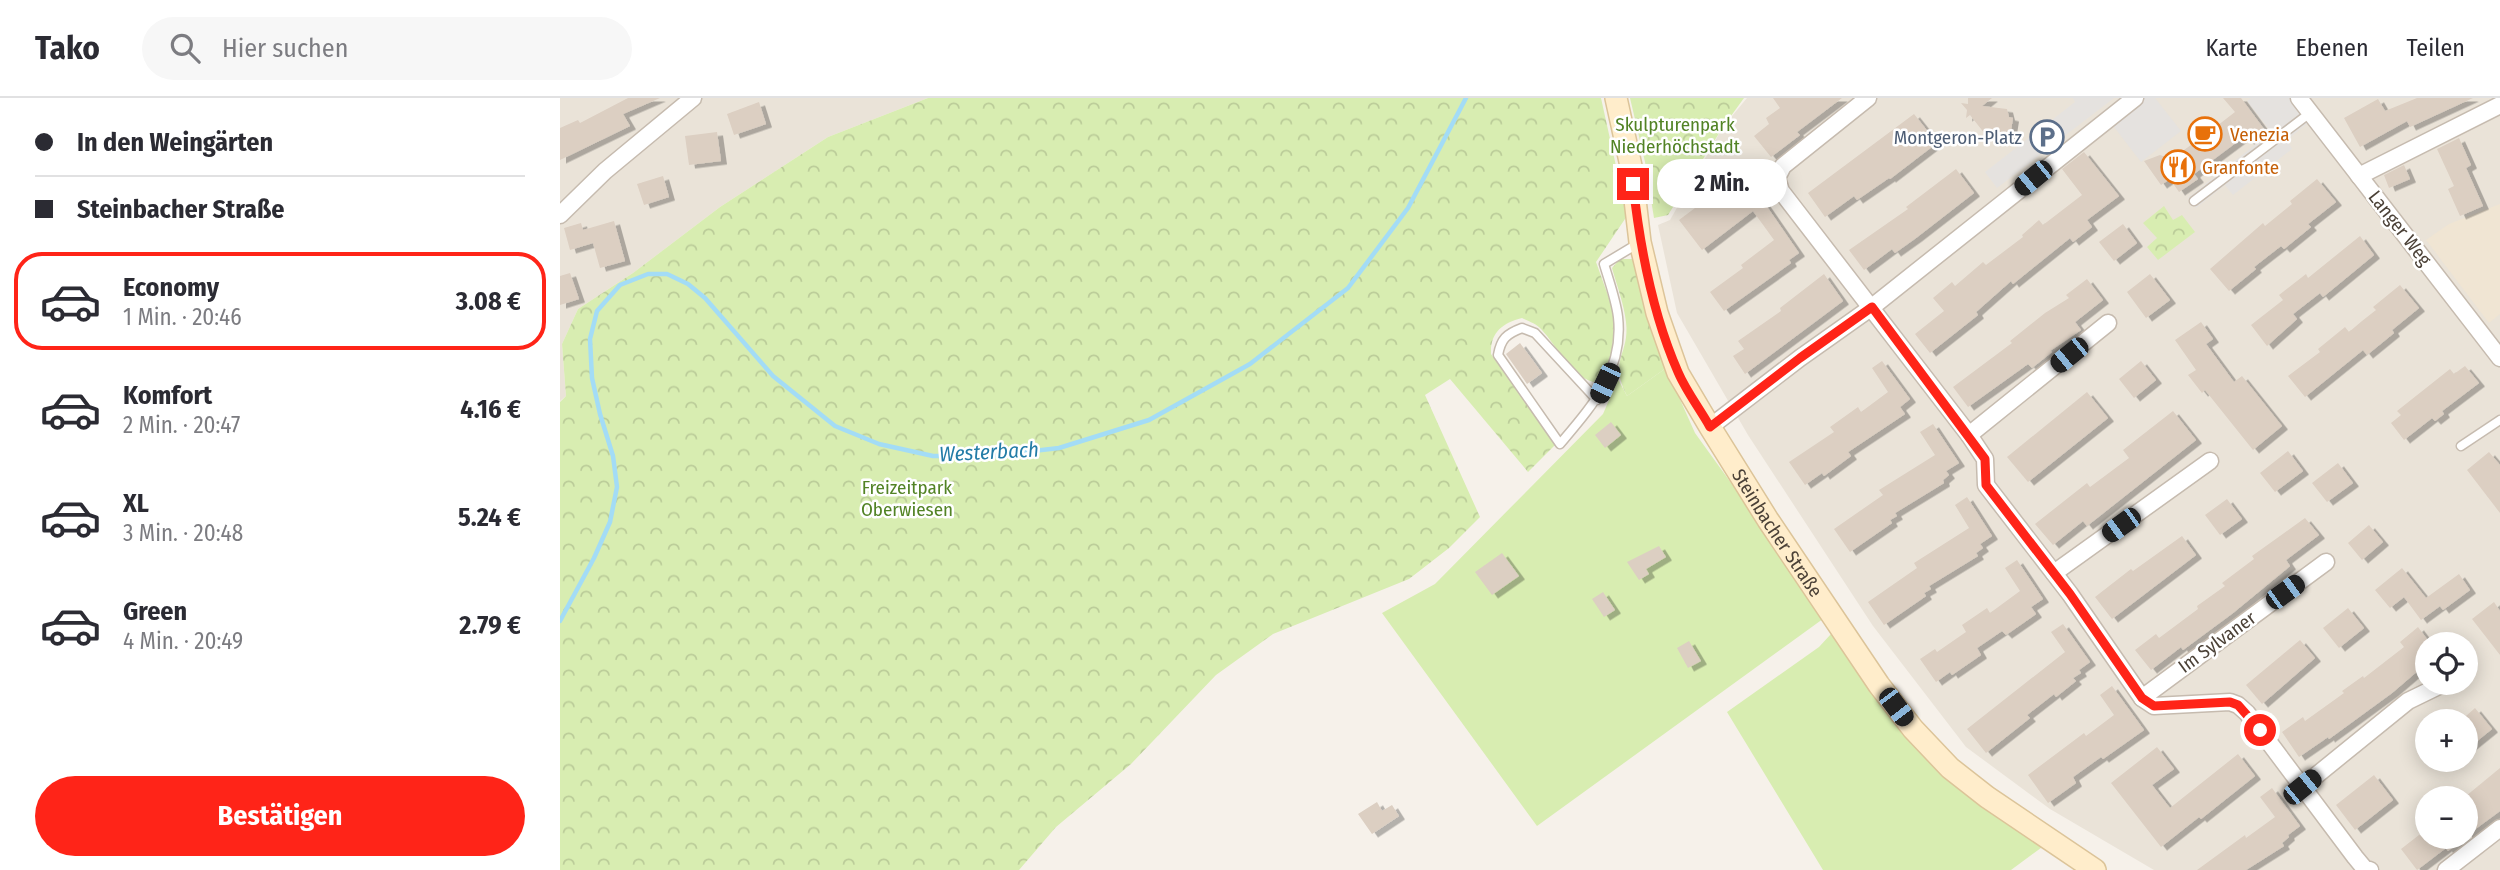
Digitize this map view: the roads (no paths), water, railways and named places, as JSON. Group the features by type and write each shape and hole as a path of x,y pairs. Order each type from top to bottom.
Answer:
{"main road":[{"name":"Steinbacher Straße","path":"1615,98 1631,166 1640,242 1657,313 1678,373 1710,427 1768,520 1879,685 1913,729 1950,768 1987,797 2095,870"}],"street":[{"path":"560,215 605,171 693,98"},
{"path":"1868,98 1783,166 1777,178 1781,191 1969,435 1985,459 1986,485 2054,573 2142,698 2154,706 2230,702 2238,705 2365,869 2370,870"},
{"path":"1710,427 1872,307 2135,98"},
{"name":"Langer Weg","path":"2299,98 2500,358"},
{"path":"2359,176 2500,106"},
{"path":"1969,435 2108,323"},
{"path":"2054,573 2210,461"},
{"name":"Im Sylvaner","path":"2142,698 2326,562"},
{"path":"2302,787 2408,701 2420,695"},
{"path":"2446,870 2500,828"}],"lane":[{"path":"2194,201 2310,113"},
{"path":"1597,400 1535,333 1522,328 1508,333 1500,342 1498,355 1560,444 1597,400 1613,366 1619,343 1618,316 1604,264 1640,242"},
{"path":"2461,446 2500,420"}],"waterway":[{"name":"Westerbach","path":"560,621 610,522 617,487 613,456 592,378 590,339 597,311 620,285 648,274 667,274 688,284 705,298 773,376 835,426 879,444 933,456 991,456 1059,448 1149,420 1250,364 1348,288 1408,208 1466,98"}],"place":[{"name":"Venezia","path":"2205,134"},
{"name":"Montgeron-Platz","path":"2047,137"},
{"name":"Granfonte","path":"2178,167"}],"park label":[{"name":"Skulpturenpark Niederhöchstadt","path":"1675,135"},
{"name":"Freizeitpark Oberwiesen","path":"907,498"}]}
